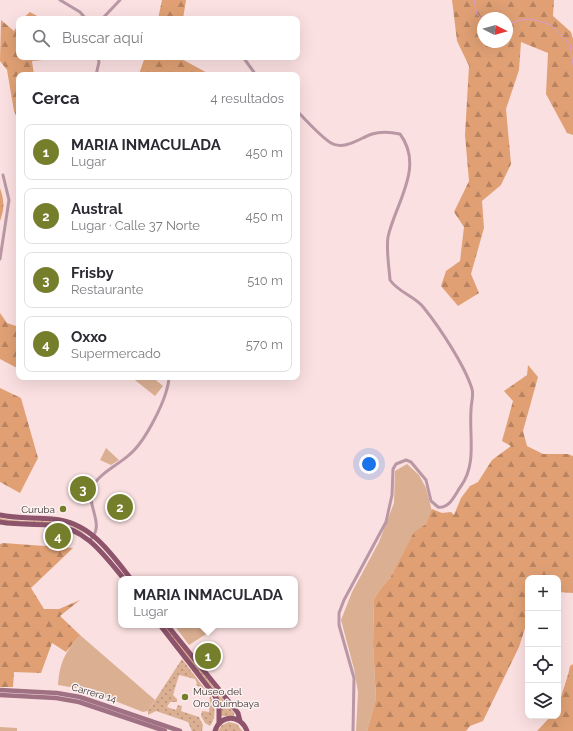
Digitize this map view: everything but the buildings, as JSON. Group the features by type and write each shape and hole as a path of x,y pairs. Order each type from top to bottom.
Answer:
{"main road":[{"path":"0,515 62,520 76,525 95,536 103,543 130,576"},
{"path":"0,522 61,526 74,531 90,540 121,576"},
{"path":"162,628 215,696 219,705 219,723"},
{"path":"170,628 238,713 240,721 248,730"},
{"name":"Carrera 14","path":"0,690 57,693 80,697 180,731"},
{"name":"Carrera 14","path":"0,695 56,698 79,702 165,731"},
{"path":"214,730 219,723 230,718 240,721"}],"street":[{"path":"60,0 80,12 83,16"},
{"path":"105,16 120,0"},
{"path":"97,72 99,60"},
{"path":"245,60 254,72"},
{"path":"300,114 324,137 335,145 354,143 372,134 382,132 400,134 407,146 409,164 404,196 388,237 390,280 400,291 414,299 425,308 456,357 473,391 471,409 472,437 470,467 464,481 449,504 446,507 438,507 432,501 426,480 412,462 406,460 396,464 393,469 392,495 386,522 340,608 339,625 354,678 353,731"},
{"path":"0,259 9,200 3,175"},
{"path":"90,540 95,536 97,528 91,496 92,489 98,479 130,454 139,442 162,404 167,393 169,380"}],"shaded area":[{"path":"135,380 156,380 163,386 155,396"},
{"path":"106,448 119,460 111,465 100,460"},
{"path":"407,464 419,475 426,488 432,511 426,524 414,533 390,578 374,599 373,644 376,699 367,731 356,731 358,692 354,669 341,620 352,592 379,542 394,503 395,471"},
{"path":"0,518 22,521 55,522 68,525 5,521 0,520"},
{"path":"164,628 167,628 234,713 234,716 221,716 221,704"},
{"path":"176,628 214,629 189,645"},
{"path":"80,635 155,700 148,711 143,712 87,690 58,685 60,670 64,658"},
{"path":"182,659 207,692 202,691 200,687 196,685 197,683 195,679 179,675 173,695 177,699 177,702 170,702 167,707 176,710 178,705 182,706 181,711 199,717 203,725 202,731 192,731 188,722 156,711 148,715 148,711"},
{"path":"210,695 213,703 214,719 210,726 205,723 201,716 202,711 209,712"},
{"path":"229,722 237,724 242,731 218,731 222,725"},
{"path":"0,727 17,728 17,731 0,731"}],"green space":[{"path":"162,0 186,0 183,16 159,16"},
{"path":"452,0 554,0 553,16 571,32 573,39 573,135 567,133 546,94 548,53 521,42 519,70 506,109 511,164 501,185 482,201 484,228 471,274 479,293 458,306 441,286 446,271 460,261 464,227 454,212 469,181 465,135 469,66 457,41"},
{"path":"30,12 37,16 25,16"},
{"path":"1,20 14,31 16,28 16,60 43,60 32,61 34,72 16,72 16,115 7,70 0,61"},
{"path":"144,60 184,60 206,72 140,72"},
{"path":"0,188 3,212 0,221"},
{"path":"0,313 7,323 16,326 16,367 0,359"},
{"path":"528,365 538,377 523,431 527,446 543,454 568,454 573,456 573,593 561,592 561,575 525,575 525,628 519,647 483,721 470,726 466,731 367,731 376,699 373,644 374,599 390,578 414,532 426,524 432,509 442,513 451,512 454,515 461,498 470,486 478,482 492,460 511,446 502,441 513,401 504,391 527,375"},
{"path":"0,388 21,398 38,458 20,493 0,482"},
{"path":"0,544 73,548 31,588 44,609 59,609 80,600 60,616 80,635 66,652 52,643 41,673 14,672 13,687 0,687"},
{"path":"573,664 573,731 537,731 548,719 561,719 561,697 570,666"}],"waterway":[{"path":"474,0 477,14"},
{"path":"513,23 520,20 532,19 551,25 570,44 573,65"}],"place":[{"name":"Frisby","path":"83,489"},
{"name":"Austral","path":"120,507"},
{"name":"Curuba","path":"63,509"},
{"name":"Oxxo","path":"58,536"},
{"name":"MARIA INMACULADA","path":"208,656"},
{"name":"Museo del Oro Quimbaya","path":"185,697"}]}
